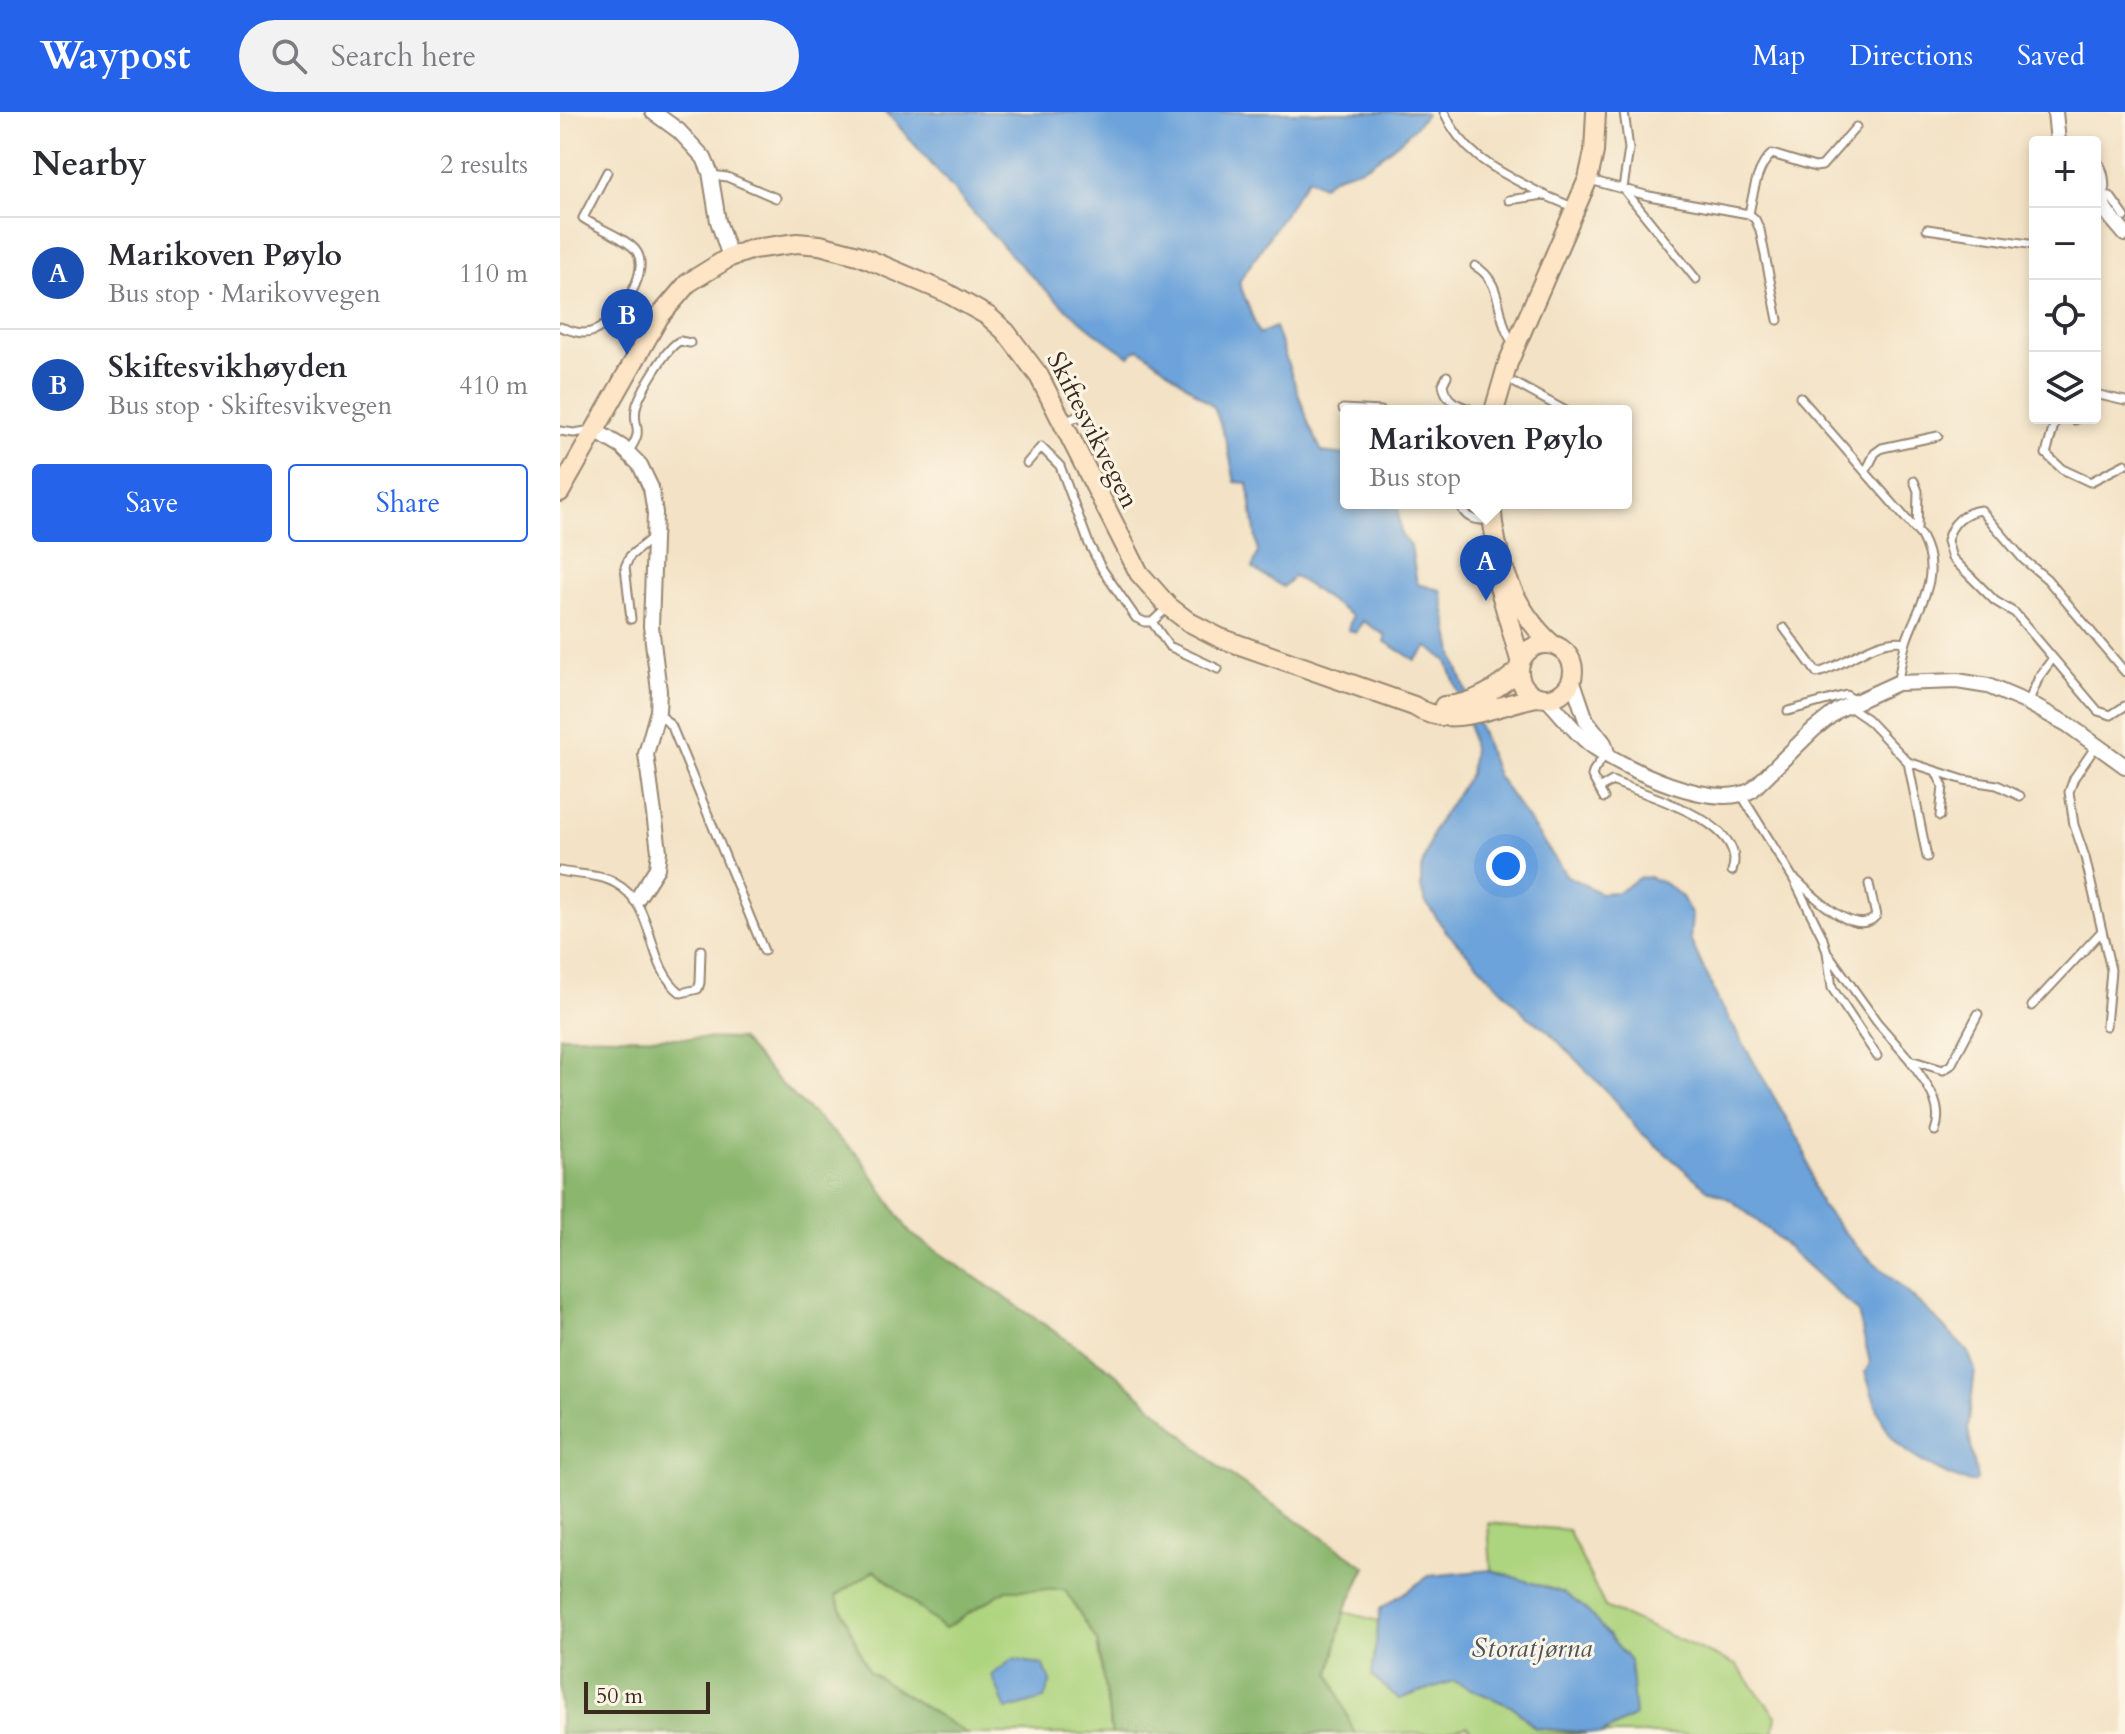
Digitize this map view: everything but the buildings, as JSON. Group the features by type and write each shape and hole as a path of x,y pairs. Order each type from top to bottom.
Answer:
{"main road":[{"path":"1495,405 1516,346 1588,179 1594,152 1596,112"},
{"name":"Skiftesvikvegen","path":"560,492 672,299 706,269 730,257 775,244 820,245 858,255 967,303 1006,332 1039,376 1139,573 1168,606 1189,622 1220,638 1414,706 1421,703 1438,715 1469,715 1534,698"},
{"path":"1492,518 1509,583 1523,613 1571,660 1572,679 1561,694 1534,698 1515,670 1488,541 1492,518"},
{"path":"1515,670 1532,647 1553,645"},
{"name":"Skiftesvikvegen","path":"1438,715 1448,706 1487,694 1515,670"}],"street":[{"path":"653,112 689,141 704,158 711,175 718,221 730,257"},
{"path":"2055,112 2057,136"},
{"path":"2101,205 2125,234"},
{"path":"594,430 628,452 644,471 651,488 655,513 651,626 659,691 658,711 646,754 659,851 657,868 637,899"},
{"path":"1572,679 1586,720 1604,743 1607,753"},
{"path":"1534,698 1593,747 1626,765 1668,783 1726,797 1742,796 1769,775 1813,730 1851,703 1897,683 1973,682 2028,703 2067,724 2125,766"}],"lane":[{"path":"1444,112 1455,133 1477,158 1544,195 1577,209"},
{"path":"1624,112 1629,149 1623,188 1696,279"},
{"path":"1749,214 1759,175 1766,159 1772,154 1815,167 1822,166 1856,127"},
{"path":"560,327 587,333 601,327 620,309 639,277 640,261 634,248 583,218 607,172"},
{"path":"711,175 727,177 776,198"},
{"path":"1588,179 1715,210 1749,214 1760,230 1778,320"},
{"path":"1509,200 1544,195"},
{"path":"2101,205 2125,217"},
{"path":"1927,229 2029,244"},
{"path":"1475,266 1487,274 1492,283 1508,338 1516,346"},
{"path":"628,452 638,439 635,416 645,389 674,343 690,343"},
{"path":"1447,376 1443,384 1449,399 1457,405"},
{"path":"1515,383 1555,405"},
{"path":"2101,395 2125,401"},
{"path":"1800,397 1866,471 1926,546 1932,566 1927,590 1906,642 1897,683"},
{"path":"1062,424 1078,416 1102,436"},
{"path":"2054,424 2046,454 2062,469 2090,482 2125,464"},
{"path":"560,431 574,433 594,430"},
{"path":"1866,471 1875,453 1882,448 1938,436"},
{"path":"1027,463 1041,447 1060,466 1089,544 1102,569 1136,618 1152,622 1168,606"},
{"path":"1914,481 1918,491 1917,533"},
{"path":"1462,509 1470,518 1492,518"},
{"path":"2125,672 2047,579 2023,559 1986,514 1981,510 1962,516 1949,533 1952,558 1995,601 2015,613 2098,711 2111,715 2125,706"},
{"path":"631,619 625,567 630,556 654,535"},
{"path":"1152,622 1169,646 1218,669"},
{"path":"1784,628 1817,673 1831,670 1876,646 1906,642"},
{"path":"2028,703 2039,677 2053,658"},
{"path":"1788,711 1846,695 1908,762 1935,772 1997,785 2020,796"},
{"path":"658,711 672,727 764,951"},
{"path":"2096,746 2074,778 2069,792 2111,970 2106,1026"},
{"path":"1604,798 1592,776 1607,753"},
{"path":"1908,762 1927,857"},
{"path":"1935,772 1943,781 1940,816"},
{"path":"1599,789 1612,781 1711,824 1726,837 1731,848 1732,871"},
{"path":"1742,796 1793,878 1827,952 1877,1022 1910,1060 1938,1107 1935,1131"},
{"path":"560,871 606,879 637,899 658,962 681,993 698,989 701,950"},
{"path":"1793,878 1838,914 1862,923 1876,916 1869,884"},
{"path":"2032,1006 2101,932"},
{"path":"1827,952 1832,988 1877,1056"},
{"path":"1910,1060 1943,1070 1951,1065 1978,1014"}],"green space":[{"path":"560,1036 740,1039 788,1091 860,1157 910,1233 1114,1372 1222,1470 1366,1567 1344,1612 1330,1674 1355,1734 1112,1734 1097,1641 1065,1590 1006,1590 944,1629 875,1570 836,1596 868,1671 967,1734 560,1734"},
{"path":"1488,1523 1568,1530 1605,1607 1736,1665 1776,1716 1773,1734 1601,1734 1635,1716 1564,1593 1491,1570"},
{"path":"875,1570 944,1629 1006,1590 1065,1590 1097,1641 1112,1734 967,1734 868,1671 836,1596"},
{"path":"1344,1612 1379,1621 1372,1676 1398,1698 1453,1681 1515,1708 1535,1728 1586,1734 1472,1734 1468,1726 1435,1734 1354,1733 1330,1674"}],"water":[{"path":"886,112 1426,114 1399,142 1368,165 1333,178 1322,186 1308,178 1239,282 1259,334 1275,327 1310,427 1322,452 1340,454 1340,509 1399,509 1401,535 1411,546 1417,584 1441,590 1454,658 1497,775 1567,876 1600,893 1618,892 1639,878 1650,877 1666,884 1682,897 1692,916 1690,939 1718,1000 1804,1149 1821,1205 1857,1247 1968,1352 1975,1370 1968,1429 1975,1482 1954,1478 1918,1459 1905,1450 1887,1429 1865,1372 1870,1363 1858,1312 1771,1232 1731,1200 1707,1189 1637,1129 1614,1099 1548,1031 1528,1017 1445,930 1425,901 1421,869 1434,829 1470,774 1473,749 1468,720 1447,661 1428,647 1415,660 1384,641 1386,636 1363,621 1356,633 1348,630 1352,616 1294,576 1283,587 1252,568 1258,553 1248,483 1235,482 1227,443 1214,407 1147,354 1138,349 1129,356 1094,331 1061,304 1000,243"},
{"name":"Storatjørna","path":"1491,1570 1564,1593 1585,1608 1630,1661 1635,1716 1601,1734 1535,1728 1515,1708 1453,1681 1399,1699 1372,1676 1380,1609 1429,1576"},
{"path":"1013,1659 1043,1665 1051,1681 1044,1699 1006,1710 992,1675"}],"place":[{"name":"Skiftesvikhøyden","path":"627,355"},
{"name":"Marikoven Pøylo","path":"1486,601"}]}
